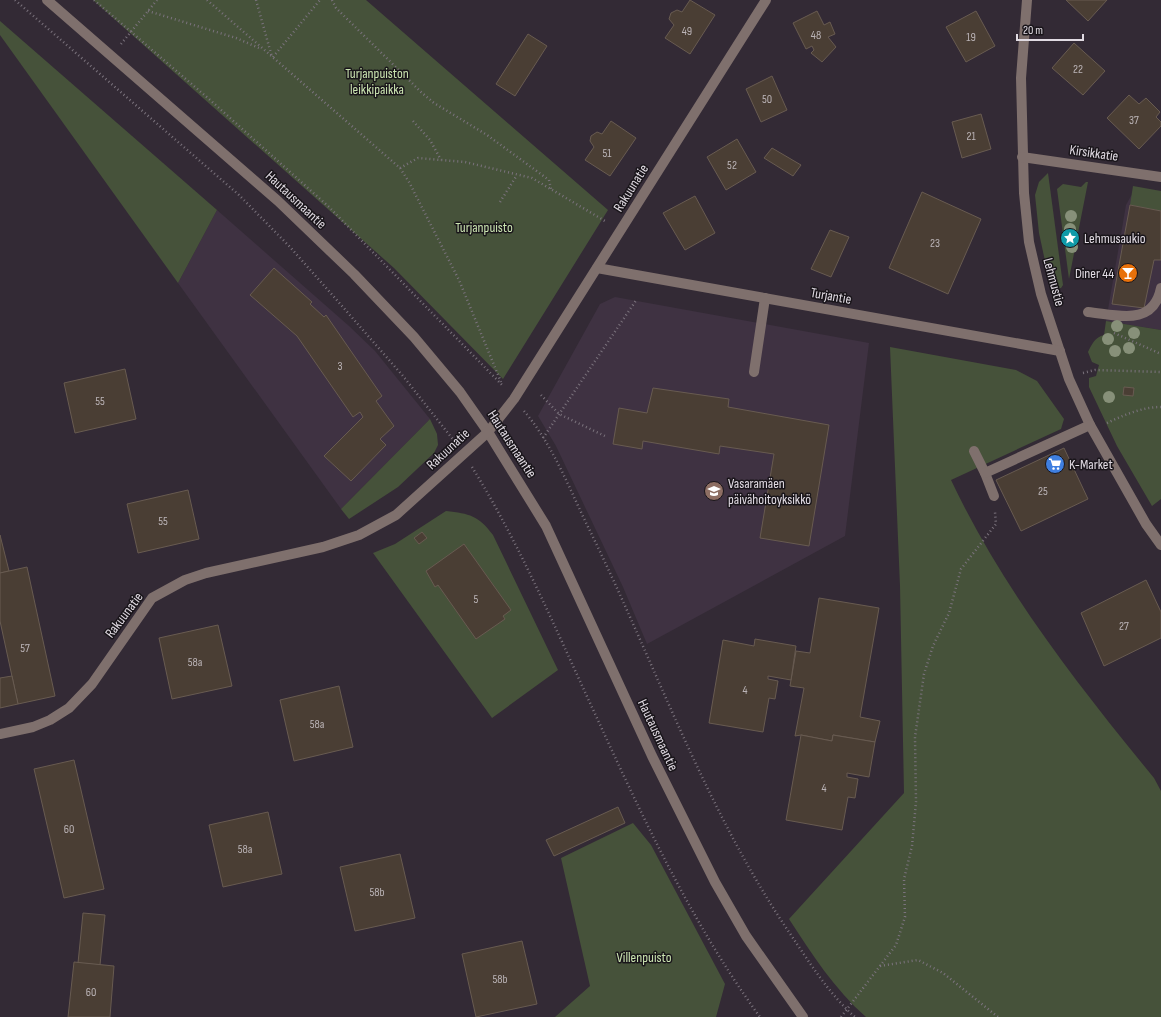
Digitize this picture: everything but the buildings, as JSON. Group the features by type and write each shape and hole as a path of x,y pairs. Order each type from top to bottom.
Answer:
{"street":[{"name":"Hautausmaantie","path":"47,0 278,201 354,274 414,337 460,392 488,432 546,526 652,756 715,882 746,936 803,1017"},
{"name":"Rakuunatie","path":"0,734 39,725 69,708 92,684 152,598 185,580 206,573 284,557 323,547 359,535 376,527 396,515 413,501 488,432 514,399 766,0"},
{"name":"Lehmustie","path":"1027,0 1021,78 1022,157 1029,242 1042,294 1069,379 1090,425 1146,524 1161,545"},
{"name":"Kirsikkatie","path":"1022,157 1161,177"},
{"name":"Turjantie","path":"597,268 1060,351"},
{"path":"1088,312 1119,316 1137,316 1146,314 1154,307 1159,299 1161,288"},
{"path":"754,372 765,298"},
{"path":"985,473 1090,425"},
{"path":"974,452 985,473 994,496"}],"path":[{"path":"15,0 239,195 290,247 403,376 448,433"},
{"path":"94,0 329,207 502,384 459,280 409,182 400,168 207,0"},
{"path":"131,31 158,0"},
{"path":"256,0 273,57"},
{"path":"273,57 320,0"},
{"path":"332,0 336,8 430,99 487,135 549,180 551,189"},
{"path":"148,12 236,38 262,49"},
{"path":"413,121 430,140 441,160"},
{"path":"400,168 418,158 465,162 532,178 605,221"},
{"path":"500,202 517,175"},
{"path":"543,438 637,299"},
{"path":"1109,330 1161,354"},
{"path":"1069,379 1082,373 1095,370 1161,372"},
{"path":"541,395 559,414 607,437"},
{"path":"1102,426 1125,414 1152,407 1161,407"},
{"path":"528,416 543,438 617,587 709,792 750,870 804,954 847,1010 855,1017"},
{"path":"476,473 519,549 625,776 679,886 741,991 760,1017"},
{"path":"841,1017 896,945 905,917 904,879 912,846 916,802 915,737 924,674 933,646 949,613 961,569 996,524"},
{"path":"880,966 918,960 944,973 998,1017"}],"shaded area":[{"path":"1136,192 1161,194 1161,330 1106,321 1126,205 1131,196"},
{"path":"217,210 349,326 375,351 430,419 341,509 178,283"},
{"name":"Vasaramäen päivähoitoyksikkö","path":"615,297 869,343 845,536 647,644 623,587 556,446 538,416 600,304"}],"green space":[{"name":"Turjanpuisto","path":"93,0 366,0 608,210 503,379 394,268"},
{"path":"0,21 217,210 178,283 0,35"},
{"path":"1048,173 1063,285 1061,288 1051,289 1039,233 1035,195 1039,182"},
{"path":"1088,182 1069,279 1057,189 1063,184 1081,187"},
{"path":"1133,186 1161,191 1161,211 1130,205"},
{"path":"1106,321 1161,330 1161,499 1152,506 1117,446 1089,387 1089,378 1096,376 1099,365 1092,362 1088,352 1096,339 1104,335"},
{"path":"890,347 1016,370 1037,381 1064,419 1061,429 951,480 994,560 1018,598 1070,672 1154,778 1161,791 1161,1017 866,1017 834,983 789,919 904,793 900,586"},
{"path":"430,419 437,434 438,445 434,453 398,487 349,519 341,509"},
{"path":"446,511 461,513 478,519 493,535 558,670 492,718 373,553 395,544"},
{"name":"Villenpuisto","path":"633,823 651,845 725,984 716,1017 555,1017 590,986 561,858"}],"place":[{"name":"Lehmusaukio","path":"1070,238"},
{"name":"Diner 44","path":"1128,273"},
{"name":"K-Market","path":"1055,464"},
{"name":"Vasaramäen päivähoitoyksikkö","path":"714,491"}],"park label":[{"name":"Turjanpuiston leikkipaikka","path":"377,82"}]}
